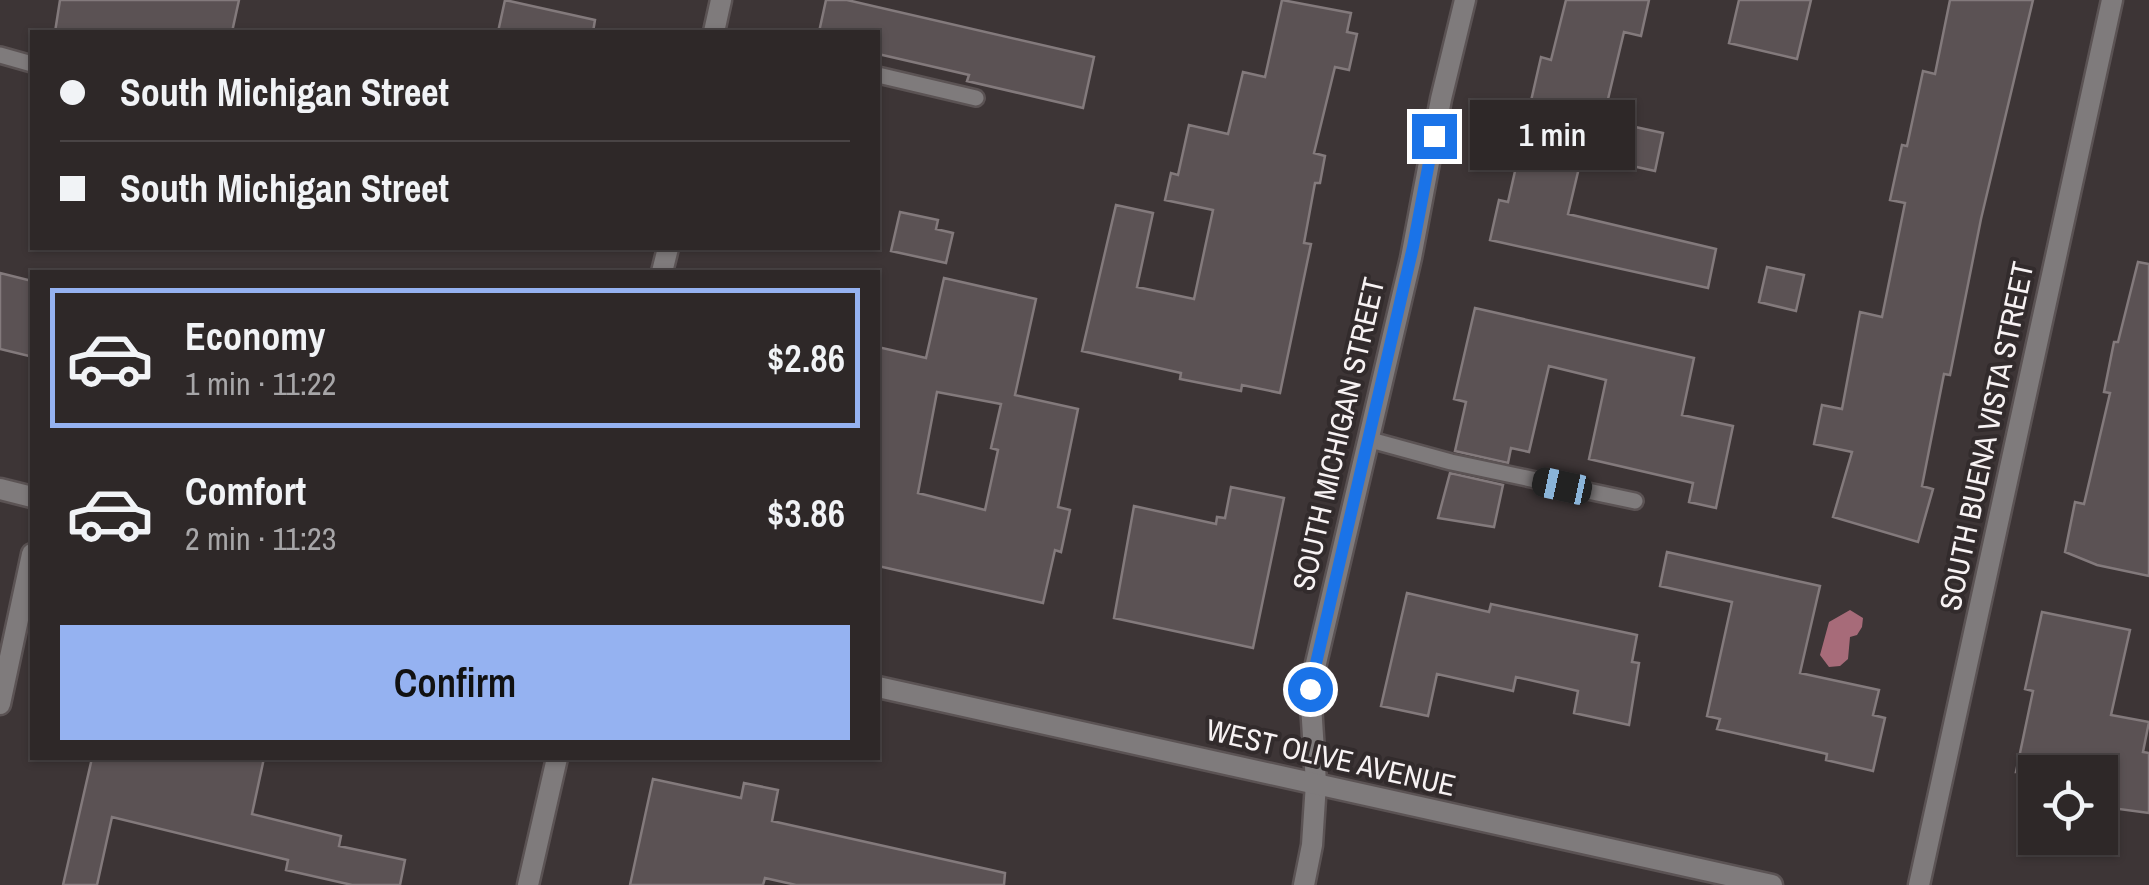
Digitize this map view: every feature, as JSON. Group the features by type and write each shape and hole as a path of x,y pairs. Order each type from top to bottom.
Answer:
{"street":[{"path":"714,30 720,0"},
{"name":"SOUTH MICHIGAN STREET","path":"1304,885 1312,845 1316,783 1310,689 1413,247 1441,99 1465,0"},
{"name":"SOUTH BUENA VISTA STREET","path":"1919,885 2112,0"},
{"path":"0,489 30,496"},
{"path":"0,704 30,563"},
{"name":"WEST OLIVE AVENUE","path":"880,687 1772,885"},
{"path":"528,885 557,760"}],"lane":[{"path":"0,55 30,63"},
{"path":"880,75 976,98"},
{"path":"1367,439 1452,462 1635,501"}],"shaded area":[{"path":"1850,610 1863,618 1862,627 1850,637 1848,659 1840,666 1829,667 1820,655 1829,622"}],"building":[{"path":"60,0 239,0 232,30 55,30"},
{"path":"505,0 595,20 593,30 498,30"},
{"path":"826,0 847,0 1094,57 1083,108 967,81 969,75 880,54 880,30 819,30"},
{"path":"1282,0 1351,13 1347,32 1357,34 1349,70 1335,67 1314,153 1325,156 1320,183 1315,183 1304,243 1311,244 1280,393 1242,385 1241,391 1180,379 1181,373 1082,351 1116,205 1153,213 1137,287 1194,299 1213,210 1165,200 1171,173 1178,175 1189,125 1228,134 1243,72 1265,77"},
{"path":"1566,0 1649,0 1641,36 1624,32 1603,120 1663,133 1655,171 1582,155 1568,214 1716,249 1708,288 1490,240 1499,200 1508,202 1541,57 1551,60"},
{"path":"1739,0 1811,0 1797,59 1729,43"},
{"path":"1950,0 2033,0 1981,219 1950,375 1944,374 1922,486 1933,489 1918,542 1833,517 1852,452 1814,444 1822,405 1842,409 1860,312 1882,317 1905,203 1890,200 1902,145 1907,146 1923,71 1935,74"},
{"path":"900,212 938,220 936,229 953,233 946,263 891,251"},
{"path":"2138,262 2149,264 2149,576 2097,565 2065,552 2075,502 2084,504 2110,393 2104,392 2114,342 2118,342"},
{"path":"1767,267 1804,275 1796,311 1759,302"},
{"path":"0,273 30,280 30,351 29,356 0,349"},
{"path":"944,278 1036,299 1015,395 1078,409 1058,507 1070,510 1061,552 1055,550 1043,603 880,566 880,347 926,358","holes":["937,392 1001,404 991,448 998,450 985,510 918,493"]},
{"path":"1475,308 1694,358 1682,415 1733,426 1716,508 1689,502 1693,483 1589,459 1606,380 1549,366 1529,452 1511,448 1508,463 1455,451 1466,402 1454,399"},
{"path":"1450,473 1503,485 1494,527 1438,518"},
{"path":"1231,487 1284,498 1253,648 1114,618 1134,506 1216,524 1217,517 1225,518"},
{"path":"1667,552 1820,586 1800,673 1879,690 1873,715 1885,718 1873,771 1826,760 1827,754 1717,729 1720,719 1707,716 1732,602 1660,586"},
{"path":"1407,593 1489,612 1491,604 1637,635 1632,662 1639,663 1629,725 1574,713 1578,691 1516,677 1513,691 1437,674 1428,716 1381,706"},
{"path":"2042,612 2130,630 2111,715 2149,722 2143,752 2149,753 2149,813 2118,809 2118,755 2020,755 2033,691 2025,689"},
{"path":"92,760 264,760 252,814 341,836 339,846 405,860 400,885 352,885 286,870 288,860 112,817 97,885 63,885"},
{"path":"653,779 741,798 744,783 778,790 772,821 1005,873 1004,885 796,885 765,878 763,885 630,885"}],"route":[{"path":"1310,689 1413,247 1434,136"}]}
